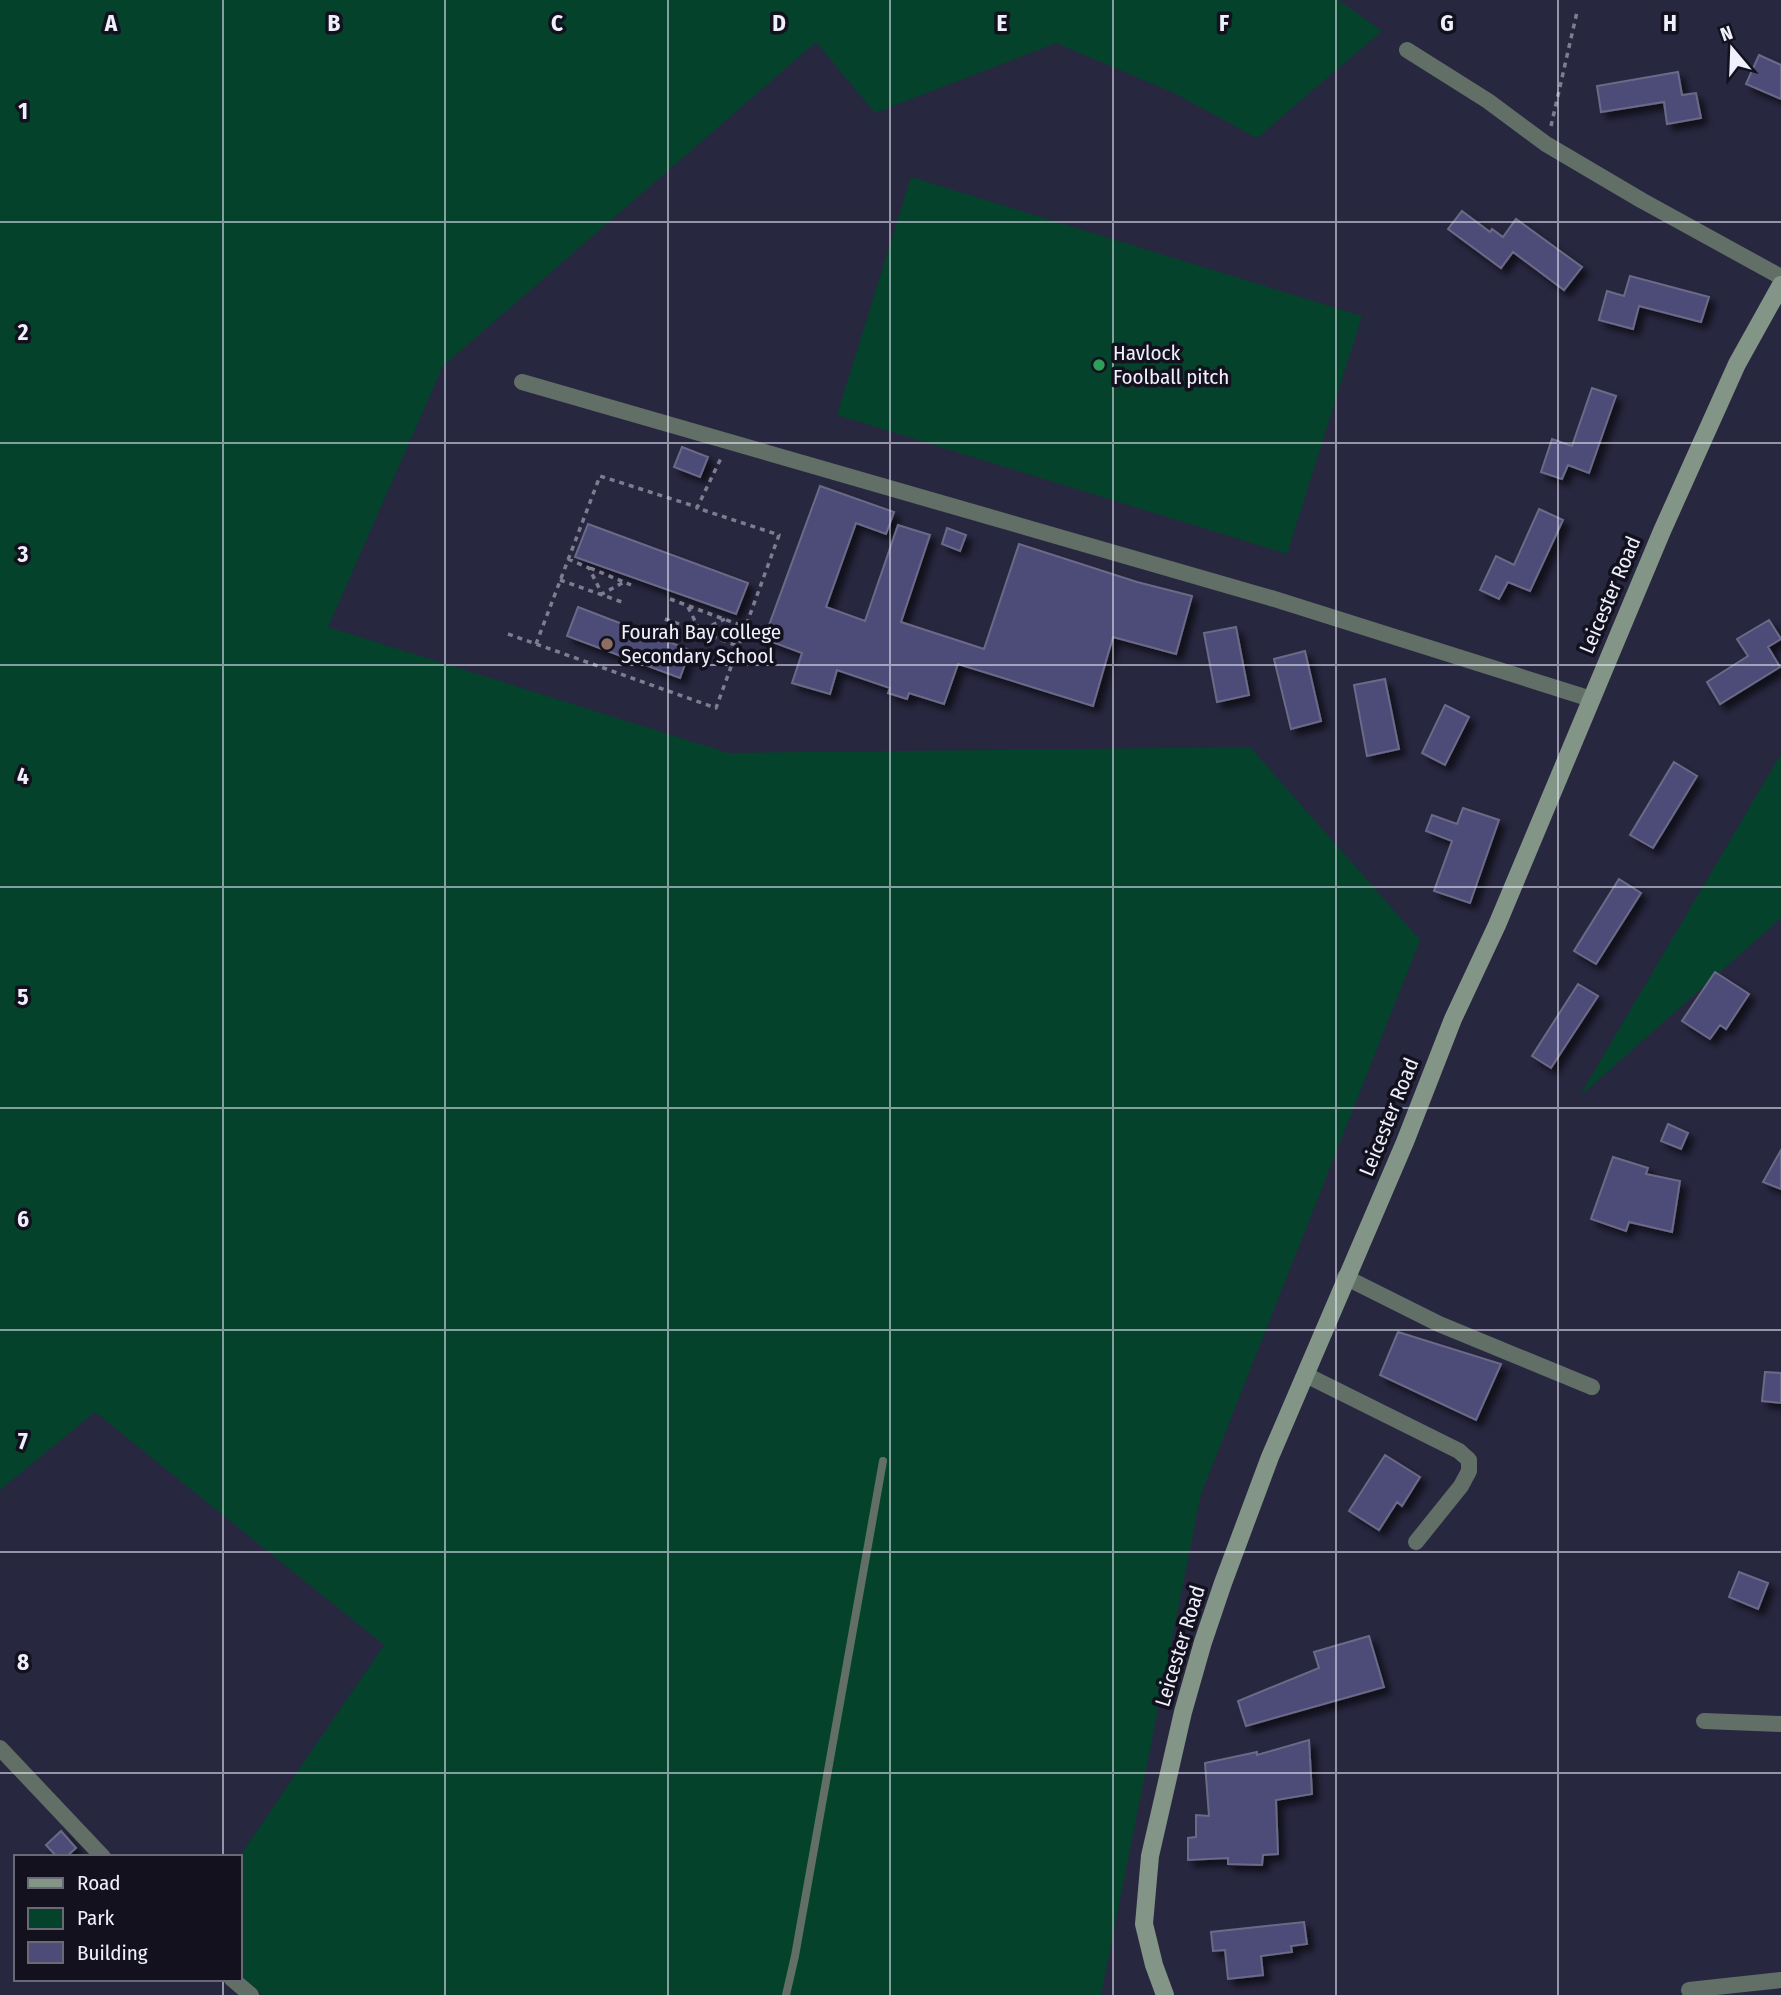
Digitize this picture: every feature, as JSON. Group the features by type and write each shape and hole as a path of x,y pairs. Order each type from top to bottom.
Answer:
{"street":[{"path":"1406,50 1489,101 1546,144 1653,207 1781,277"},
{"name":"Leicester Road","path":"1165,1995 1144,1924 1150,1856 1176,1739 1203,1642 1270,1457 1405,1142 1453,1019 1497,925 1712,417 1762,316 1781,285"},
{"path":"522,382 1271,598 1591,699"},
{"path":"1345,1278 1439,1324 1592,1387"},
{"path":"1306,1374 1459,1451 1469,1460 1469,1471 1461,1486 1416,1542"},
{"path":"1704,1721 1781,1724"},
{"path":"0,1748 101,1855"},
{"path":"1689,1990 1781,1980"},
{"path":"234,1981 251,1995"}],"lane":[{"path":"786,1995 883,1461"}],"path":[{"path":"1546,144 1558,104 1577,12"},
{"path":"697,508 729,440"},
{"path":"508,634 536,644 716,708 779,535 600,476 536,644"},
{"path":"568,559 631,585"},
{"path":"589,568 602,594"},
{"path":"560,580 622,603"},
{"path":"602,594 624,582"},
{"path":"670,599 746,626"},
{"path":"687,605 700,631"},
{"path":"665,619 738,646"},
{"path":"700,631 725,620"}],"green space":[{"path":"0,0 1338,0 1382,31 1257,138 1174,93 1056,43 875,113 816,42 443,366 328,627 728,753 1250,747 1420,940 1201,1494 1101,1995 263,1995 242,1979 240,1855 384,1645 95,1412 0,1490"},
{"name":"Havlock Foolball pitch","path":"911,177 1362,316 1287,554 837,415"},
{"path":"1781,754 1781,918 1579,1097"}],"building":[{"path":"1759,55 1781,65 1781,99 1746,84"},
{"path":"1678,72 1682,95 1696,93 1701,118 1667,124 1664,102 1601,112 1597,86"},
{"path":"1462,211 1490,232 1492,229 1503,237 1516,219 1582,267 1564,290 1513,252 1501,268 1448,229"},
{"path":"1630,276 1709,297 1701,322 1639,306 1633,329 1599,320 1607,291 1624,296"},
{"path":"1592,388 1616,396 1589,473 1568,465 1562,479 1541,472 1552,439 1572,446"},
{"path":"682,447 708,457 700,477 674,467"},
{"path":"820,486 894,512 886,534 856,523 826,607 865,621 898,525 930,535 901,622 984,649 1019,544 1137,582 1192,596 1176,654 1113,637 1093,706 958,664 944,704 909,693 907,699 888,693 890,688 837,670 830,694 792,683 802,653 764,639"},
{"path":"1539,509 1563,520 1530,591 1508,582 1499,599 1480,590 1496,556 1514,565"},
{"path":"588,524 748,583 736,614 575,557"},
{"path":"947,528 966,535 960,551 942,544"},
{"path":"578,607 690,650 680,678 567,636"},
{"path":"1769,620 1781,639 1768,647 1780,667 1720,704 1707,682 1748,656 1737,639"},
{"path":"1236,627 1249,695 1217,702 1204,633"},
{"path":"1305,651 1321,721 1291,729 1274,659"},
{"path":"1385,679 1399,749 1367,756 1354,685"},
{"path":"1445,705 1469,717 1445,765 1422,753"},
{"path":"1674,762 1697,776 1653,848 1630,835"},
{"path":"1463,808 1499,820 1470,903 1434,891 1452,841 1426,831 1432,815 1457,824"},
{"path":"1619,879 1641,893 1596,964 1574,951"},
{"path":"1715,972 1749,994 1726,1029 1720,1025 1710,1039 1682,1021"},
{"path":"1578,984 1598,996 1551,1068 1532,1056"},
{"path":"1668,1124 1688,1133 1681,1149 1661,1141"},
{"path":"1781,1150 1781,1189 1763,1182"},
{"path":"1613,1157 1648,1168 1646,1174 1680,1181 1672,1232 1629,1222 1626,1231 1591,1219"},
{"path":"1398,1332 1501,1364 1476,1420 1380,1375"},
{"path":"1765,1372 1781,1373 1781,1403 1762,1401"},
{"path":"1385,1455 1420,1477 1402,1506 1397,1502 1379,1530 1349,1511"},
{"path":"1739,1572 1768,1583 1758,1609 1729,1597"},
{"path":"1369,1636 1384,1687 1246,1726 1238,1701 1319,1668 1314,1652"},
{"path":"1309,1740 1312,1794 1276,1800 1278,1854 1263,1855 1262,1865 1228,1864 1228,1858 1188,1860 1188,1838 1196,1837 1196,1815 1209,1816 1205,1763 1257,1752 1257,1755"},
{"path":"61,1831 76,1848 68,1855 55,1855 46,1845"},
{"path":"1304,1922 1307,1944 1291,1946 1292,1952 1261,1956 1263,1975 1228,1979 1225,1950 1213,1951 1211,1932"}],"place":[{"name":"Havlock Foolball pitch","path":"1099,365"},
{"name":"Fourah Bay college Secondary School","path":"607,644"}]}
